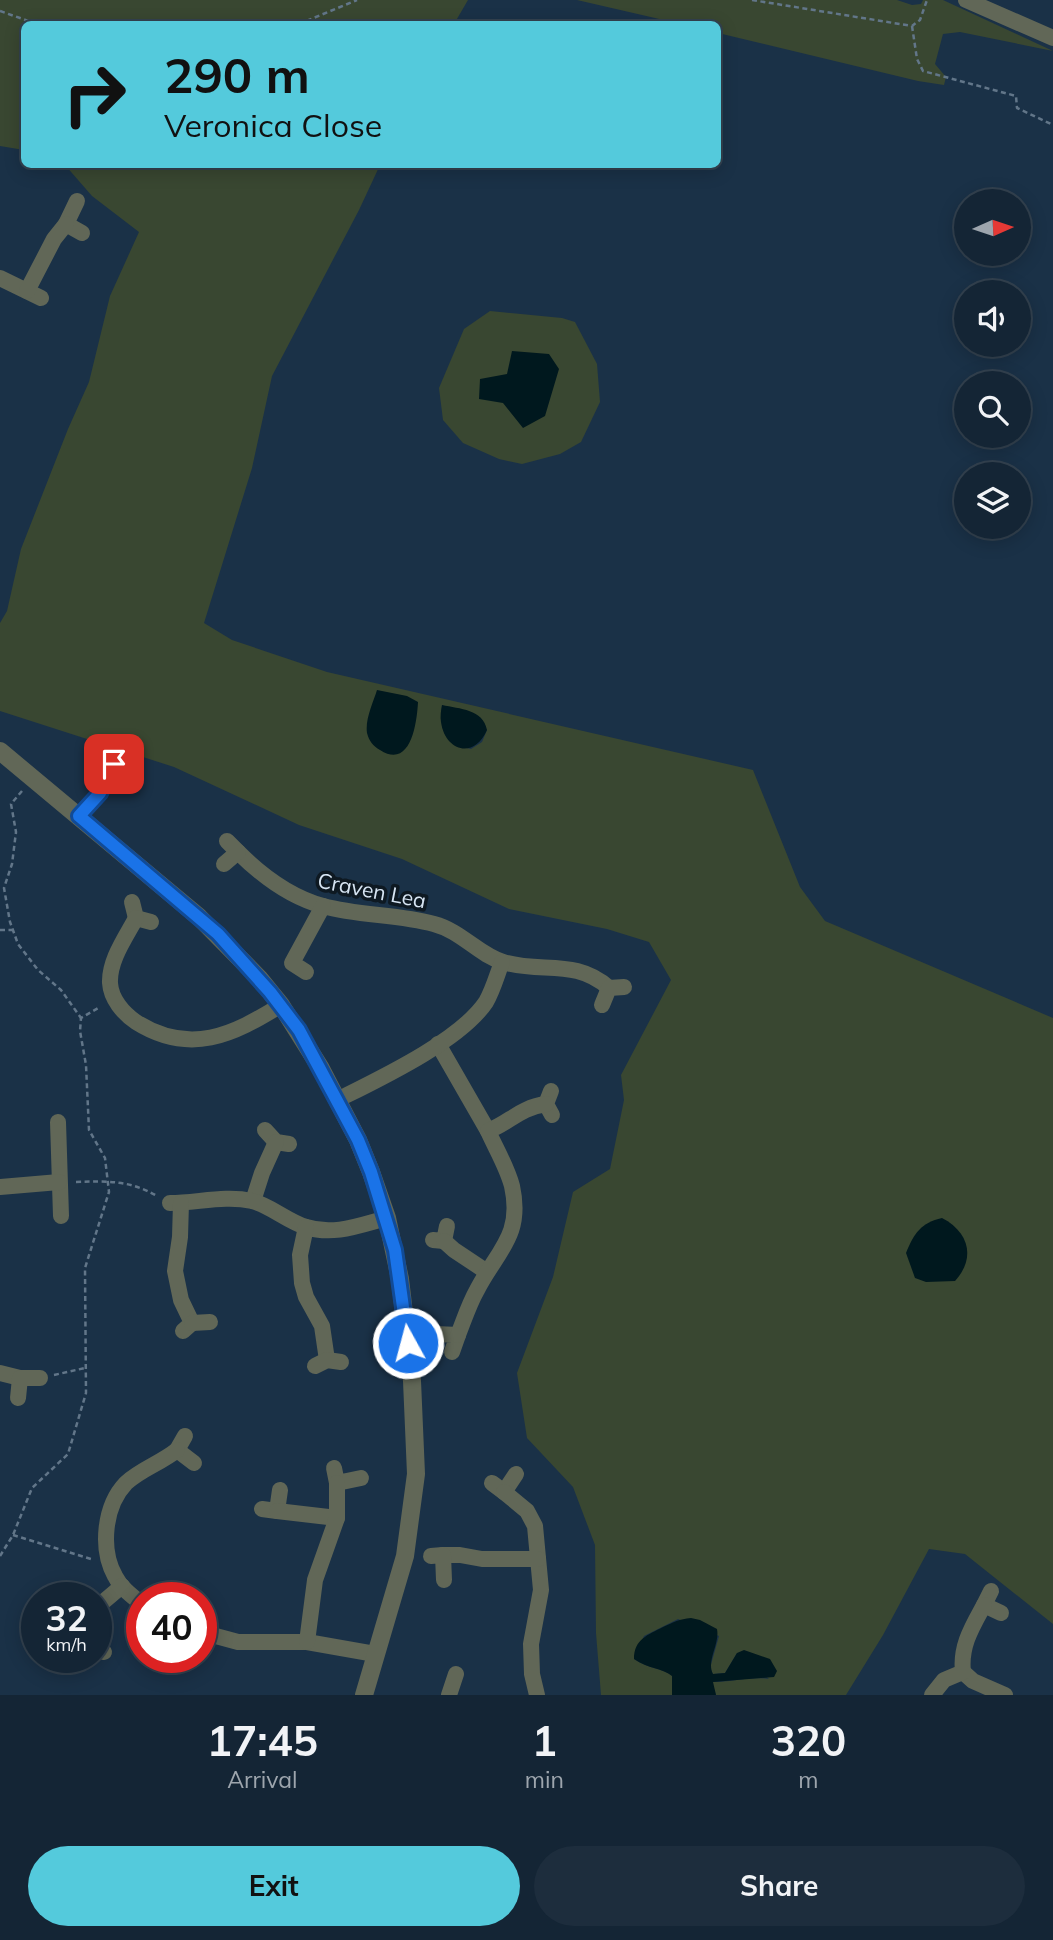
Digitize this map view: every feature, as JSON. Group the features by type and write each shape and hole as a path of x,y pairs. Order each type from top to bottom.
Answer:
{"street":[{"path":"965,0 1053,38"},
{"path":"0,278 34,295 54,239 66,224 77,201"},
{"path":"66,224 82,233"},
{"path":"0,751 199,916 281,1005 320,1067 358,1140 387,1218 395,1250 412,1381 416,1474 405,1556 364,1695"},
{"path":"79,816 100,793 111,771 93,769"},
{"name":"Craven Lea","path":"223,864 233,847 250,864 285,890 323,906 433,923 464,937 502,962 581,971 616,987 602,1005"},
{"path":"131,902 143,920 113,964 110,983 115,999 126,1014 169,1037 192,1040 231,1033 281,1005"},
{"path":"306,972 292,963 323,906"},
{"path":"337,1100 438,1044 472,1018 485,1002 502,962"},
{"path":"438,1044 488,1131 506,1170 513,1201 510,1237 476,1292 452,1352"},
{"path":"488,1131 500,1126 519,1111 550,1103"},
{"path":"58,1122 61,1216"},
{"path":"253,1201 277,1139"},
{"path":"0,1186 59,1182"},
{"path":"210,1322 187,1327 174,1271 180,1237 175,1203 229,1198 253,1201 306,1227 340,1231 387,1218"},
{"path":"306,1227 300,1255 302,1283 306,1297 322,1326 328,1363"},
{"path":"441,1236 487,1272"},
{"path":"435,1334 458,1335"},
{"path":"0,1373 20,1378 40,1378"},
{"path":"18,1398 20,1378"},
{"path":"126,1590 110,1565 106,1537 116,1496 134,1477 161,1462 181,1443 194,1463"},
{"path":"516,1474 498,1487 532,1517 536,1535 541,1590 531,1658 537,1695"},
{"path":"307,1642 315,1580 337,1518 336,1476 361,1478"},
{"path":"280,1490 269,1510 337,1518"},
{"path":"444,1580 437,1555 482,1559 538,1559"},
{"path":"112,1594 122,1586"},
{"path":"1001,1613 987,1598 963,1647 961,1659 963,1672 973,1681 1004,1695"},
{"path":"217,1636 238,1642 307,1642 375,1654"},
{"path":"932,1695 944,1680 963,1672"},
{"path":"442,1694 456,1674"}],"path":[{"path":"306,21 357,0"},
{"path":"751,0 912,26 920,20 927,0"},
{"path":"0,11 28,21"},
{"path":"912,26 917,60 923,71 1016,96 1017,108 1053,125"},
{"path":"0,1556 13,1535 32,1488 68,1454 86,1393 85,1268 109,1192 105,1158 89,1130 81,1018 61,990 38,970 18,944 6,906 4,888 12,864 16,832 11,804 33,778"},
{"path":"0,930 13,930"},
{"path":"81,1018 115,999"},
{"path":"59,1182 108,1181 139,1185 175,1203"},
{"path":"40,1378 86,1368"},
{"path":"13,1535 110,1565"}],"green space":[{"path":"0,0 468,0 456,21 21,21 21,150 0,146"},
{"path":"577,0 897,0 912,5 921,4 923,0 943,0 1053,51 960,32 943,34 935,64 946,77 944,85 721,34 721,21 668,21"},
{"path":"68,168 379,168 272,376 252,468 204,623 232,640 327,672 753,770 800,887 825,921 1053,1018 1053,1624 965,1554 929,1549 883,1635 846,1695 716,1695 712,1682 769,1679 737,1653 725,1673 713,1674 710,1668 719,1636 678,1619 644,1636 634,1659 673,1676 672,1695 601,1695 596,1633 595,1545 573,1487 527,1438 517,1373 553,1277 573,1192 610,1169 624,1100 621,1075 671,980 649,942 607,929 509,909 402,859 299,825 174,767 0,711 0,623 7,611 21,549 89,382 110,296 139,232 92,196","holes":["442,705 487,730 482,742 471,749 449,739 443,729"]},
{"path":"490,311 562,318 575,322 597,364 600,402 581,442 560,454 522,464 499,459 463,443 443,420 439,388 464,329"}],"water":[{"path":"512,351 549,354 559,369 545,416 523,428 503,403 479,399 480,379 507,374"},
{"path":"377,690 407,696 418,702 414,731 405,749 399,754 380,750 368,736 368,717"},
{"path":"442,705 470,711 481,718 487,730 475,745 461,748 448,740 441,720"},
{"path":"942,1218 964,1238 966,1263 955,1281 926,1282 915,1278 906,1253 919,1230"},
{"path":"691,1618 717,1629 711,1664 713,1674 725,1673 737,1653 744,1650 770,1659 777,1671 774,1677 713,1682 716,1695 672,1695 672,1676 634,1659 636,1647 647,1635 674,1622"}],"route":[{"path":"114,764 100,793 79,816 218,934 259,978 299,1030 358,1140 371,1172 395,1250 408,1343"}]}
